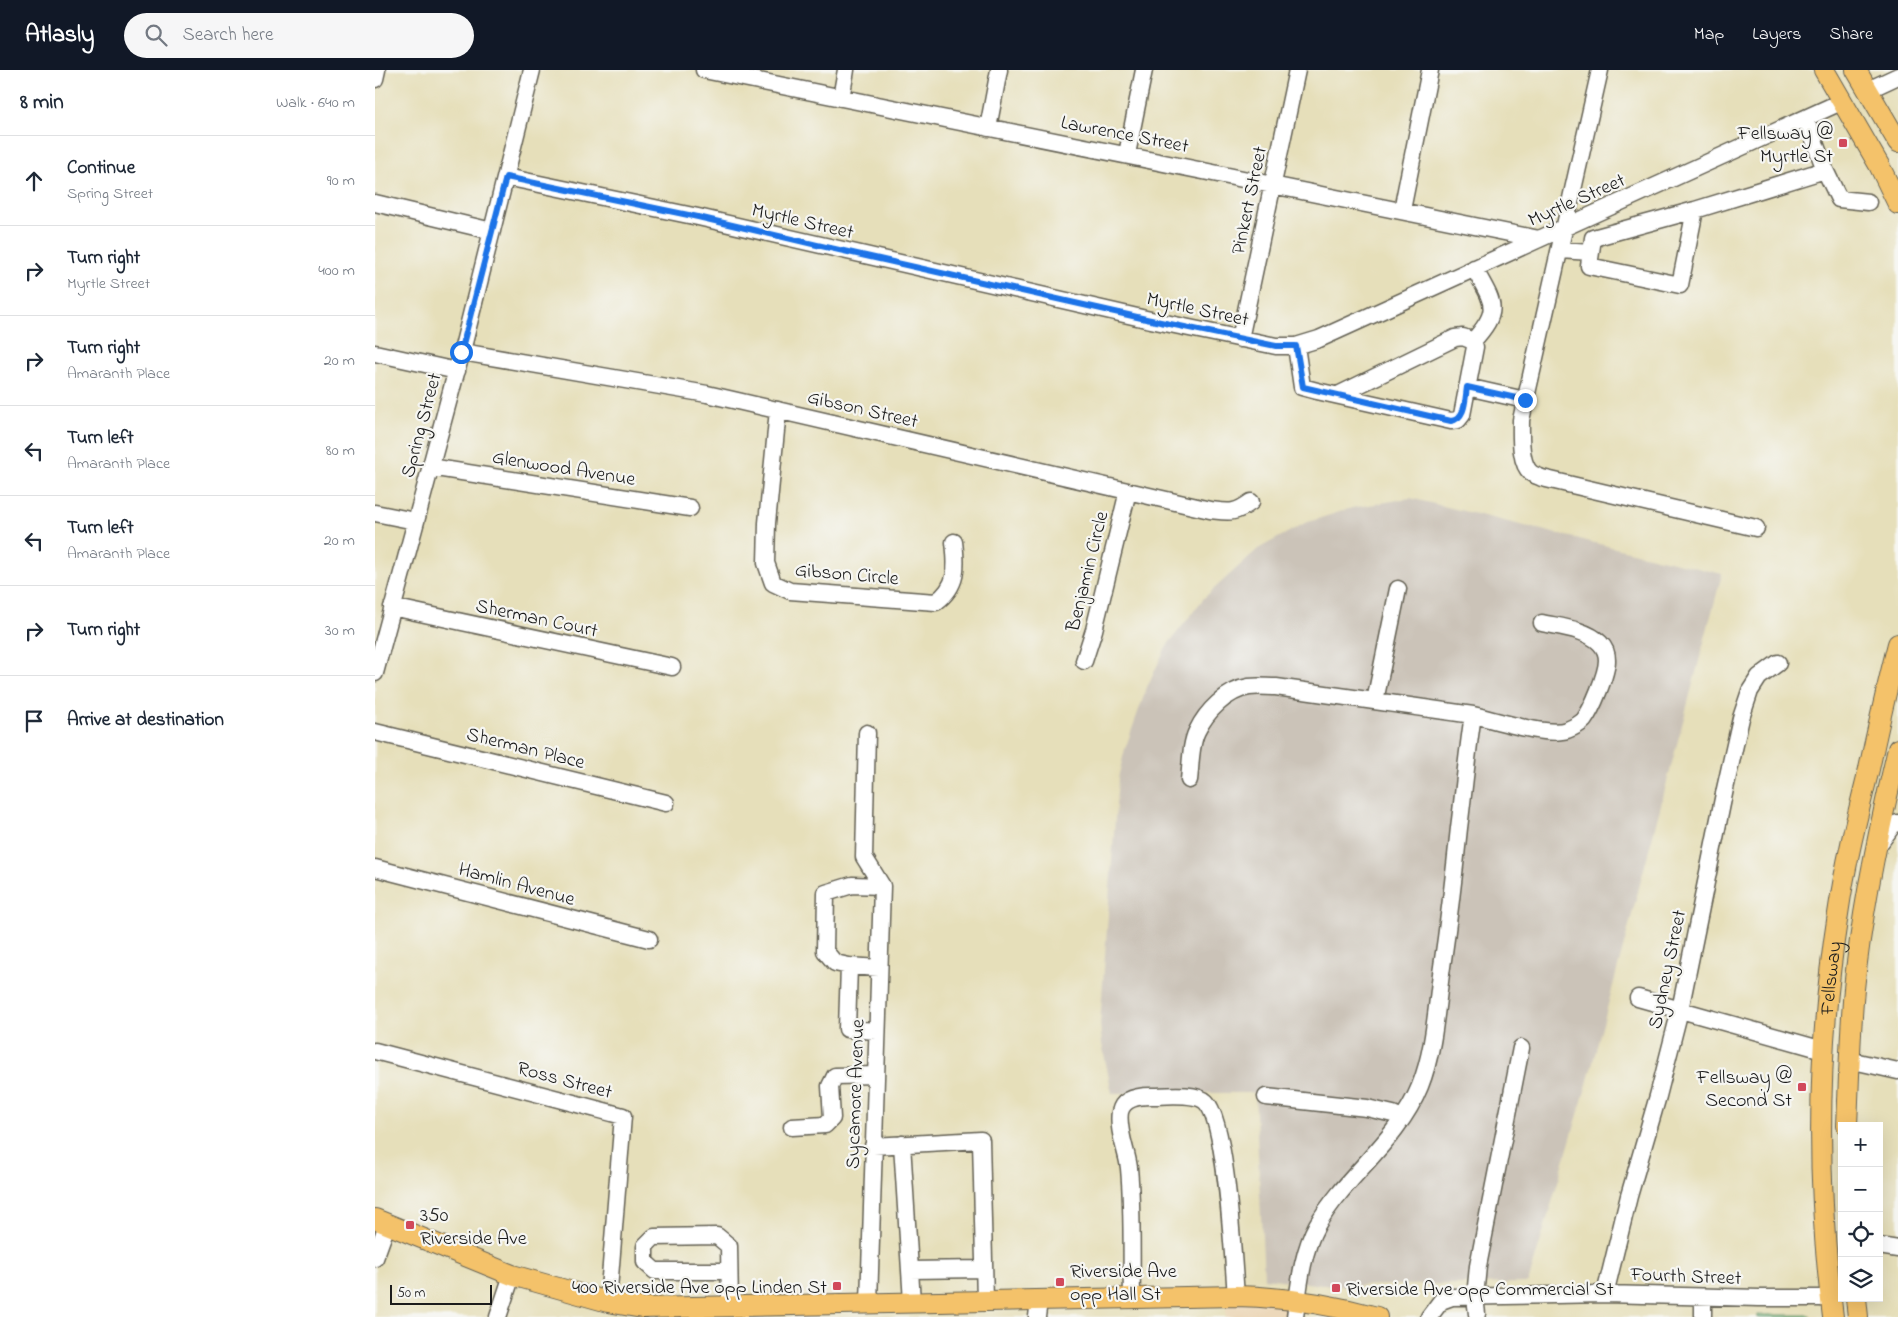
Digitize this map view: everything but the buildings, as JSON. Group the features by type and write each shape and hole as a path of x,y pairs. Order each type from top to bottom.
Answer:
{"main road":[{"path":"1824,70 1843,101 1898,204"},
{"path":"1856,70 1898,142"},
{"name":"Fellsway","path":"1832,1307 1822,1187 1820,1118 1829,978 1851,845 1898,644"},
{"name":"Fellsway","path":"1847,1122 1854,988 1863,920 1875,849 1898,749"},
{"path":"381,1222 512,1275 641,1312 730,1305 754,1311 839,1310 869,1303 985,1301 1038,1308 1132,1298 1236,1296 1296,1308 1330,1305 1377,1317"},
{"path":"1856,1302 1858,1317"}],"street":[{"path":"375,79 377,70"},
{"name":"Spring Street","path":"375,673 457,371 532,70"},
{"name":"Lawrence Street","path":"703,70 988,128 1127,154 1539,239"},
{"path":"841,98 846,70"},
{"path":"988,128 999,70"},
{"path":"1127,154 1144,70"},
{"name":"Pinkert Street","path":"1240,339 1297,70"},
{"path":"1402,210 1430,70"},
{"path":"1600,70 1521,420 1523,456 1526,467 1531,473 1542,478 1756,528"},
{"path":"1868,90 1897,78"},
{"name":"Myrtle Street","path":"506,177 698,217 1240,339 1276,346 1296,346 1319,339 1843,101"},
{"path":"1807,118 1825,170 1839,200 1868,202"},
{"path":"1695,210 1680,285 1589,266 1593,238 1695,210 1825,170"},
{"path":"375,203 492,231"},
{"path":"1560,250 1591,252"},
{"path":"1473,341 1491,318 1493,309 1489,295 1474,268"},
{"path":"1296,346 1303,387 1337,395 1451,421 1458,420 1462,415 1475,347 1473,341 1463,337 1455,338 1337,395"},
{"name":"Gibson Street","path":"461,352 707,394 1226,512 1240,510 1251,502"},
{"path":"375,353 457,371"},
{"path":"1467,387 1525,400"},
{"name":"Gibson Circle","path":"778,410 767,523 766,562 773,583 790,591 936,602 948,592 953,581 957,564 954,542"},
{"name":"Glenwood Avenue","path":"431,468 691,508"},
{"name":"Benjamin Circle","path":"1084,661 1095,630 1128,491"},
{"path":"375,513 415,521"},
{"path":"1375,701 1398,590"},
{"name":"Sherman Court","path":"392,607 672,667"},
{"path":"1189,780 1193,744 1197,731 1213,708 1231,694 1248,687 1276,687 1473,715 1539,731 1566,731 1582,722 1594,703 1607,660 1605,649 1598,641 1584,633 1542,623"},
{"name":"Sydney Street","path":"1605,1294 1629,1196 1658,1096 1680,1010 1741,718 1750,691 1759,677 1778,663"},
{"path":"1296,1308 1304,1261 1316,1227 1330,1205 1382,1145 1402,1118 1420,1086 1431,1045 1473,715"},
{"name":"Sherman Place","path":"375,732 666,803"},
{"path":"867,733 864,857 882,886"},
{"path":"1875,849 1889,830 1898,823"},
{"name":"Hamlin Avenue","path":"375,868 649,939"},
{"path":"879,968 835,963 825,951 826,893 837,888 852,885 882,886"},
{"name":"Sycamore Avenue","path":"869,1303 882,886"},
{"path":"849,966 847,1029 877,1031"},
{"path":"1638,998 1823,1050"},
{"path":"1477,1314 1475,1296 1477,1266 1521,1048"},
{"name":"Ross Street","path":"375,1051 623,1116 608,1302"},
{"path":"1849,1060 1898,1071"},
{"path":"792,1127 825,1125 832,1118 830,1086 835,1076 876,1075"},
{"path":"1132,1298 1129,1169 1121,1125 1121,1111 1127,1102 1134,1097 1143,1096 1194,1096 1205,1102 1212,1110 1222,1149 1236,1296"},
{"path":"1266,1097 1367,1108 1402,1118"},
{"path":"873,1146 981,1140 985,1301"},
{"path":"902,1144 912,1302"},
{"path":"375,1258 381,1222"},
{"path":"729,1271 655,1271 645,1262 645,1246 654,1237 717,1236 729,1246 730,1305"},
{"path":"1883,1247 1898,1249"},
{"path":"910,1270 985,1269"},
{"path":"498,1317 512,1275"},
{"name":"Fourth Street","path":"1429,1317 1438,1304 1445,1299 1475,1296 1605,1294 1703,1297 1832,1307"},
{"path":"1703,1297 1703,1317"}],"shaded area":[{"path":"1410,498 1722,574 1587,1084 1528,1283 1332,1286 1264,1278 1255,1093 1112,1093 1102,1044 1100,1024 1118,778 1125,749 1147,687 1166,647 1204,598 1258,549 1305,523 1352,508"},
{"path":"1226,1300 1294,1302 1292,1317 1226,1317"}],"green space":[{"path":"1758,1315 1810,1315 1810,1317 1758,1317"}],"place":[{"name":"Fellsway @ Myrtle St","path":"1843,143"},
{"name":"Fellsway @ Second St","path":"1802,1087"},
{"name":"350 Riverside Ave","path":"410,1225"},
{"name":"Riverside Ave opp Hall St","path":"1060,1282"},
{"name":"400 Riverside Ave opp Linden St","path":"837,1286"},
{"name":"Riverside Ave opp Commercial St","path":"1336,1288"}],"route":[{"path":"461,352 506,177 698,217 1146,319 1276,346 1296,346 1303,387 1451,421 1458,420 1462,415 1467,387 1525,400"}]}
